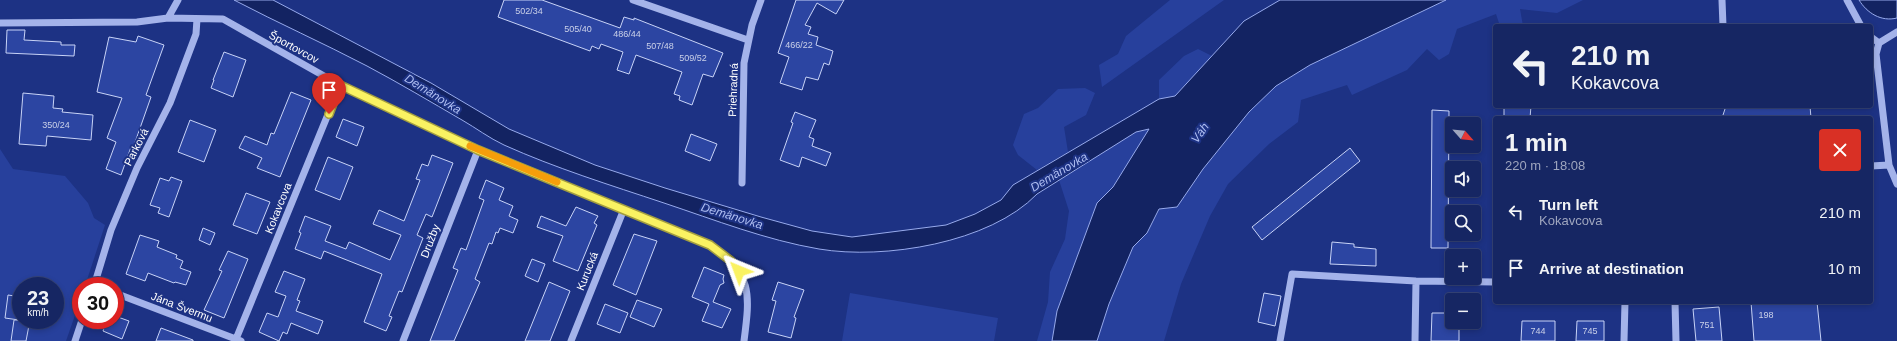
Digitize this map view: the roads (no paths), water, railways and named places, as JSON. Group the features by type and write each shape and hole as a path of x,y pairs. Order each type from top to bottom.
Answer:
{"street":[{"path":"168,18 178,0"},
{"path":"634,0 748,40"},
{"name":"Priehradná","path":"742,183 742,91 744,63 748,40 761,0"},
{"path":"1722,0 1723,24"},
{"path":"1847,0 1853,14 1860,24"},
{"name":"Športovcov","path":"0,23 137,22 168,18 223,19 340,85 478,150 710,245 731,261 746,282 748,298 747,322"},
{"name":"Parková","path":"98,277 111,230 137,168 170,103 196,34 197,19"},
{"path":"1897,32 1879,43 1876,54 1889,165 1897,184"},
{"path":"1873,38 1879,43"},
{"name":"Kokavcova","path":"238,340 340,85"},
{"name":"Družby","path":"403,341 478,150"},
{"path":"1873,166 1889,165"},
{"name":"Kurucká","path":"571,341 624,209"},
{"path":"1280,341 1292,274 1416,281 1493,282"},
{"path":"1415,341 1416,281"},
{"name":"Jána Švermu","path":"124,296 238,340"},
{"path":"1624,341 1625,304"},
{"path":"1675,304 1676,341"},
{"path":"739,341 747,322"},
{"path":"744,341 747,322"},
{"path":"75,341 79,329"}],"water":[{"path":"234,0 273,0 431,83 509,129 595,165 761,217 812,231 852,237 946,225 975,214 1001,200 1013,185 1159,99 1175,96 1244,21 1280,0 1446,0 1310,65 1276,86 1249,112 1203,169 1177,207 1159,209 1147,233 1133,247 1109,304 1097,341 1052,341 1057,311 1097,203 1113,187 1149,129 1136,132 1037,194 1017,211 992,225 965,236 935,244 874,252 845,252 819,249 741,229 583,176 504,145 427,99 367,66"},
{"path":"1859,0 1897,0 1897,18 1885,19 1875,15 1866,9"}],"water label":[{"name":"Demänovka","path":"433,94"},
{"name":"Váh","path":"1200,133"},
{"name":"Demänovka","path":"1059,172"},
{"name":"Demänovka","path":"732,216"}]}
